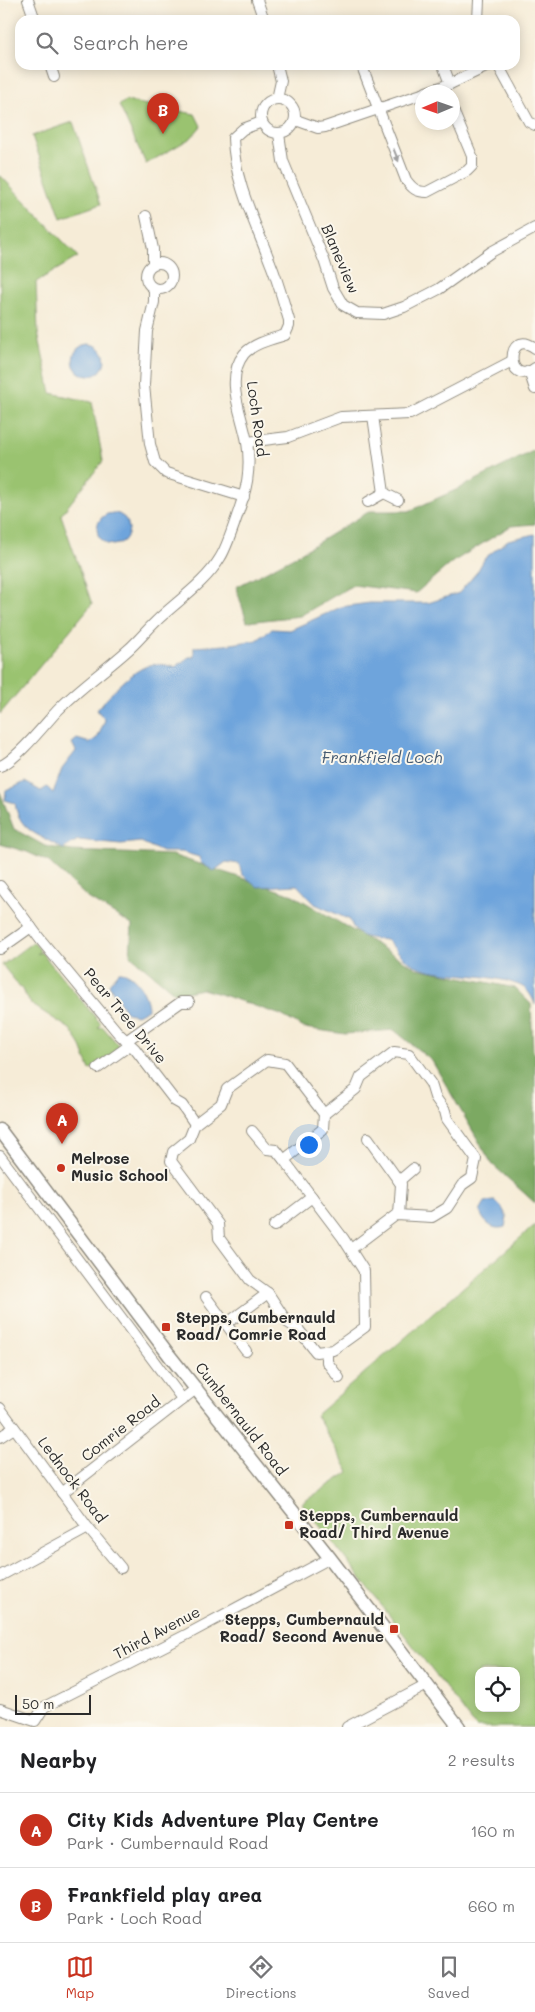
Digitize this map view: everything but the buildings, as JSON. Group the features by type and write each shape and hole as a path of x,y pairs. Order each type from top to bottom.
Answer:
{"main road":[{"name":"Cumbernauld Road","path":"0,1130 169,1355 330,1558 459,1727"}],"street":[{"path":"28,0 33,15"},
{"path":"257,0 262,15"},
{"path":"478,0 478,15"},
{"path":"52,70 54,77"},
{"path":"277,99 281,81 278,70"},
{"path":"363,70 406,180 414,189 427,192 467,171 472,166 472,156 460,127"},
{"path":"444,70 446,85"},
{"path":"453,85 481,70"},
{"path":"501,70 530,122 535,125"},
{"path":"296,120 318,128 325,127 415,97"},
{"path":"277,99 286,100 293,106 296,113 296,120 290,130 279,134 266,128 262,122 261,114 263,108 269,102 277,99"},
{"name":"Loch Road","path":"0,766 18,752 105,667 128,649 199,583 221,558 244,497 249,470 247,442 236,395 236,368 245,353 258,344 285,335 290,326 271,264 246,198 234,152 233,138 243,129 262,122"},
{"name":"Blaneview","path":"279,134 283,162 334,288 343,305 357,314 383,314 404,307 439,289 491,252 535,228"},
{"path":"146,216 153,249 153,264 147,270 146,279 150,287 154,289 167,287 170,284 171,272 166,265 153,264"},
{"path":"154,289 154,302 147,331 144,385 150,444 154,462 166,473 244,497"},
{"path":"535,348 528,344 519,345 513,352 512,361 517,369 532,370 535,389"},
{"path":"247,442 288,437 341,417 410,414 512,361"},
{"path":"373,416 384,493"},
{"path":"384,493 398,500"},
{"path":"368,502 384,493"},
{"name":"Pear Tree Drive","path":"0,886 175,1101 182,1105 196,1124"},
{"path":"0,949 32,927"},
{"path":"98,1068 181,1002 189,1002"},
{"path":"324,1114 356,1090 361,1077 394,1052 409,1054 432,1084 435,1097 445,1111 446,1119 476,1159 472,1178 462,1185 447,1208 432,1217 396,1215 351,1249"},
{"path":"252,1131 267,1149 276,1150 284,1160 351,1249 364,1271 365,1327 333,1350 316,1352 298,1329 287,1322 268,1293 250,1280 219,1238 218,1224 171,1161 173,1152 189,1139 196,1124 221,1104 227,1089 266,1060 285,1063 324,1114 323,1130 284,1160"},
{"path":"368,1138 401,1184 399,1215"},
{"path":"0,1156 183,1400"},
{"path":"399,1181 413,1169"},
{"path":"274,1226 312,1197"},
{"path":"226,1324 268,1293"},
{"path":"206,1298 246,1351"},
{"path":"327,1351 327,1362 339,1378"},
{"name":"Comrie Road","path":"62,1493 197,1388"},
{"name":"Lednock Road","path":"0,1408 88,1528 121,1568"},
{"path":"0,1436 14,1428"},
{"path":"0,1576 88,1528"},
{"name":"Third Avenue","path":"0,1709 35,1724 44,1707 188,1634 330,1558"},
{"path":"347,1727 427,1684"}],"green space":[{"path":"126,101 195,114 201,126 191,138 146,164 119,105"},
{"path":"73,122 101,204 61,218 32,136"},
{"path":"0,175 78,257 36,282 38,333 51,393 92,402 103,461 61,515 92,604 0,714"},
{"path":"535,450 535,524 511,526 451,563 416,593 353,585 300,616 247,622 236,587 292,558 370,511 409,511 460,488"},
{"path":"0,792 14,829 45,846 72,851 172,855 293,895 416,968 515,988 531,1004 533,1051 535,1054 535,1203 492,1164 432,1061 394,1030 345,1034 304,1028 281,1015 202,989 176,994 130,955 132,925 88,898 49,862 27,852 0,844"},
{"path":"33,942 40,950 37,954 41,952 101,1024 98,1027 102,1026 121,1048 90,1070 80,1044 70,1029 31,1004 21,988 2,965"},
{"path":"535,1225 535,1727 476,1727 302,1503 349,1472 316,1415"}],"water":[{"path":"89,344 101,348 105,360 101,372 89,376 77,372 73,360 77,348"},
{"path":"113,513 125,517 129,529 125,541 113,545 101,541 97,529 101,517"},
{"name":"Frankfield Loch","path":"535,534 535,1005 525,988 507,981 482,976 444,973 414,965 405,959 386,940 374,939 360,934 356,931 350,920 315,904 297,885 258,887 242,874 239,864 226,862 214,871 201,863 199,857 182,852 162,852 141,842 121,844 78,840 63,849 26,827 17,813 15,803 5,800 6,791 25,782 41,791 47,787 53,793 62,769 76,751 72,743 77,739 90,743 98,737 105,720 97,710 115,689 139,670 155,664 175,667 189,657 194,657 194,647 257,640 272,629 290,630 341,607 369,603 428,603 459,593 477,572 485,558 508,540"},
{"path":"119,972 130,975 139,985 146,997 148,1009 137,1015 127,1013 109,984"},
{"path":"495,1201 501,1206 507,1217 505,1227 497,1228 489,1225 480,1212 485,1202"}],"place":[{"name":"Frankfield play area","path":"163,134"},
{"name":"City Kids Adventure Play Centre","path":"62,1144"},
{"name":"Melrose Music School","path":"61,1168"},
{"name":"Stepps, Cumbernauld Road/ Comrie Road","path":"166,1327"},
{"name":"Stepps, Cumbernauld Road/ Third Avenue","path":"289,1525"},
{"name":"Stepps, Cumbernauld Road/ Second Avenue","path":"394,1629"}]}
